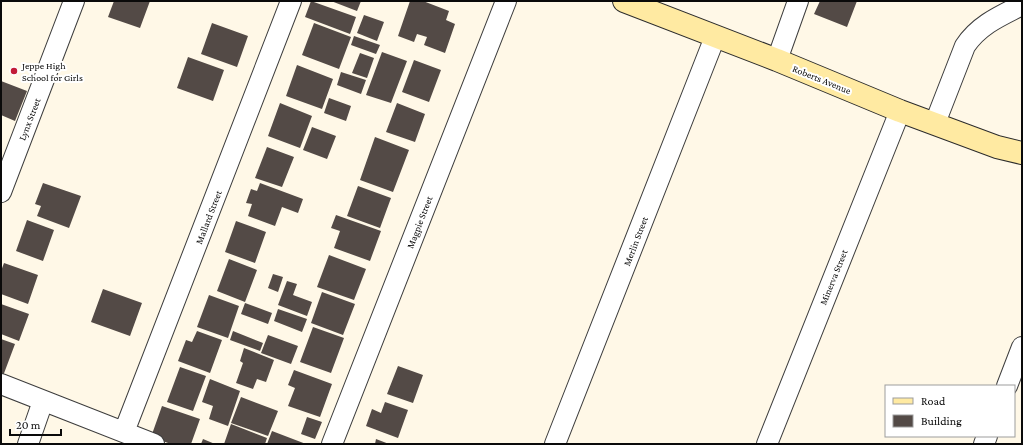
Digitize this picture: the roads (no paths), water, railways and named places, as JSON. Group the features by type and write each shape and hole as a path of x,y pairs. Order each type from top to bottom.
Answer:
{"main road":[{"name":"Roberts Avenue","path":"624,1 777,60 900,111 997,147 1022,153"},
{"path":"997,147 1022,159"}],"street":[{"name":"Lynx Street","path":"1,192 74,1"},
{"name":"Mallard Street","path":"124,432 291,1"},
{"name":"Magpie Street","path":"332,444 506,1"},
{"path":"777,60 798,1"},
{"path":"935,123 965,46 970,38 990,21 1022,5"},
{"name":"Merlin Street","path":"556,444 715,37"},
{"name":"Minerva Street","path":"767,444 900,111"},
{"path":"1007,385 1022,347"},
{"path":"1,384 154,444"},
{"path":"28,444 43,401"}],"place":[{"name":"Jeppe High School for Girls","path":"14,71"}]}
